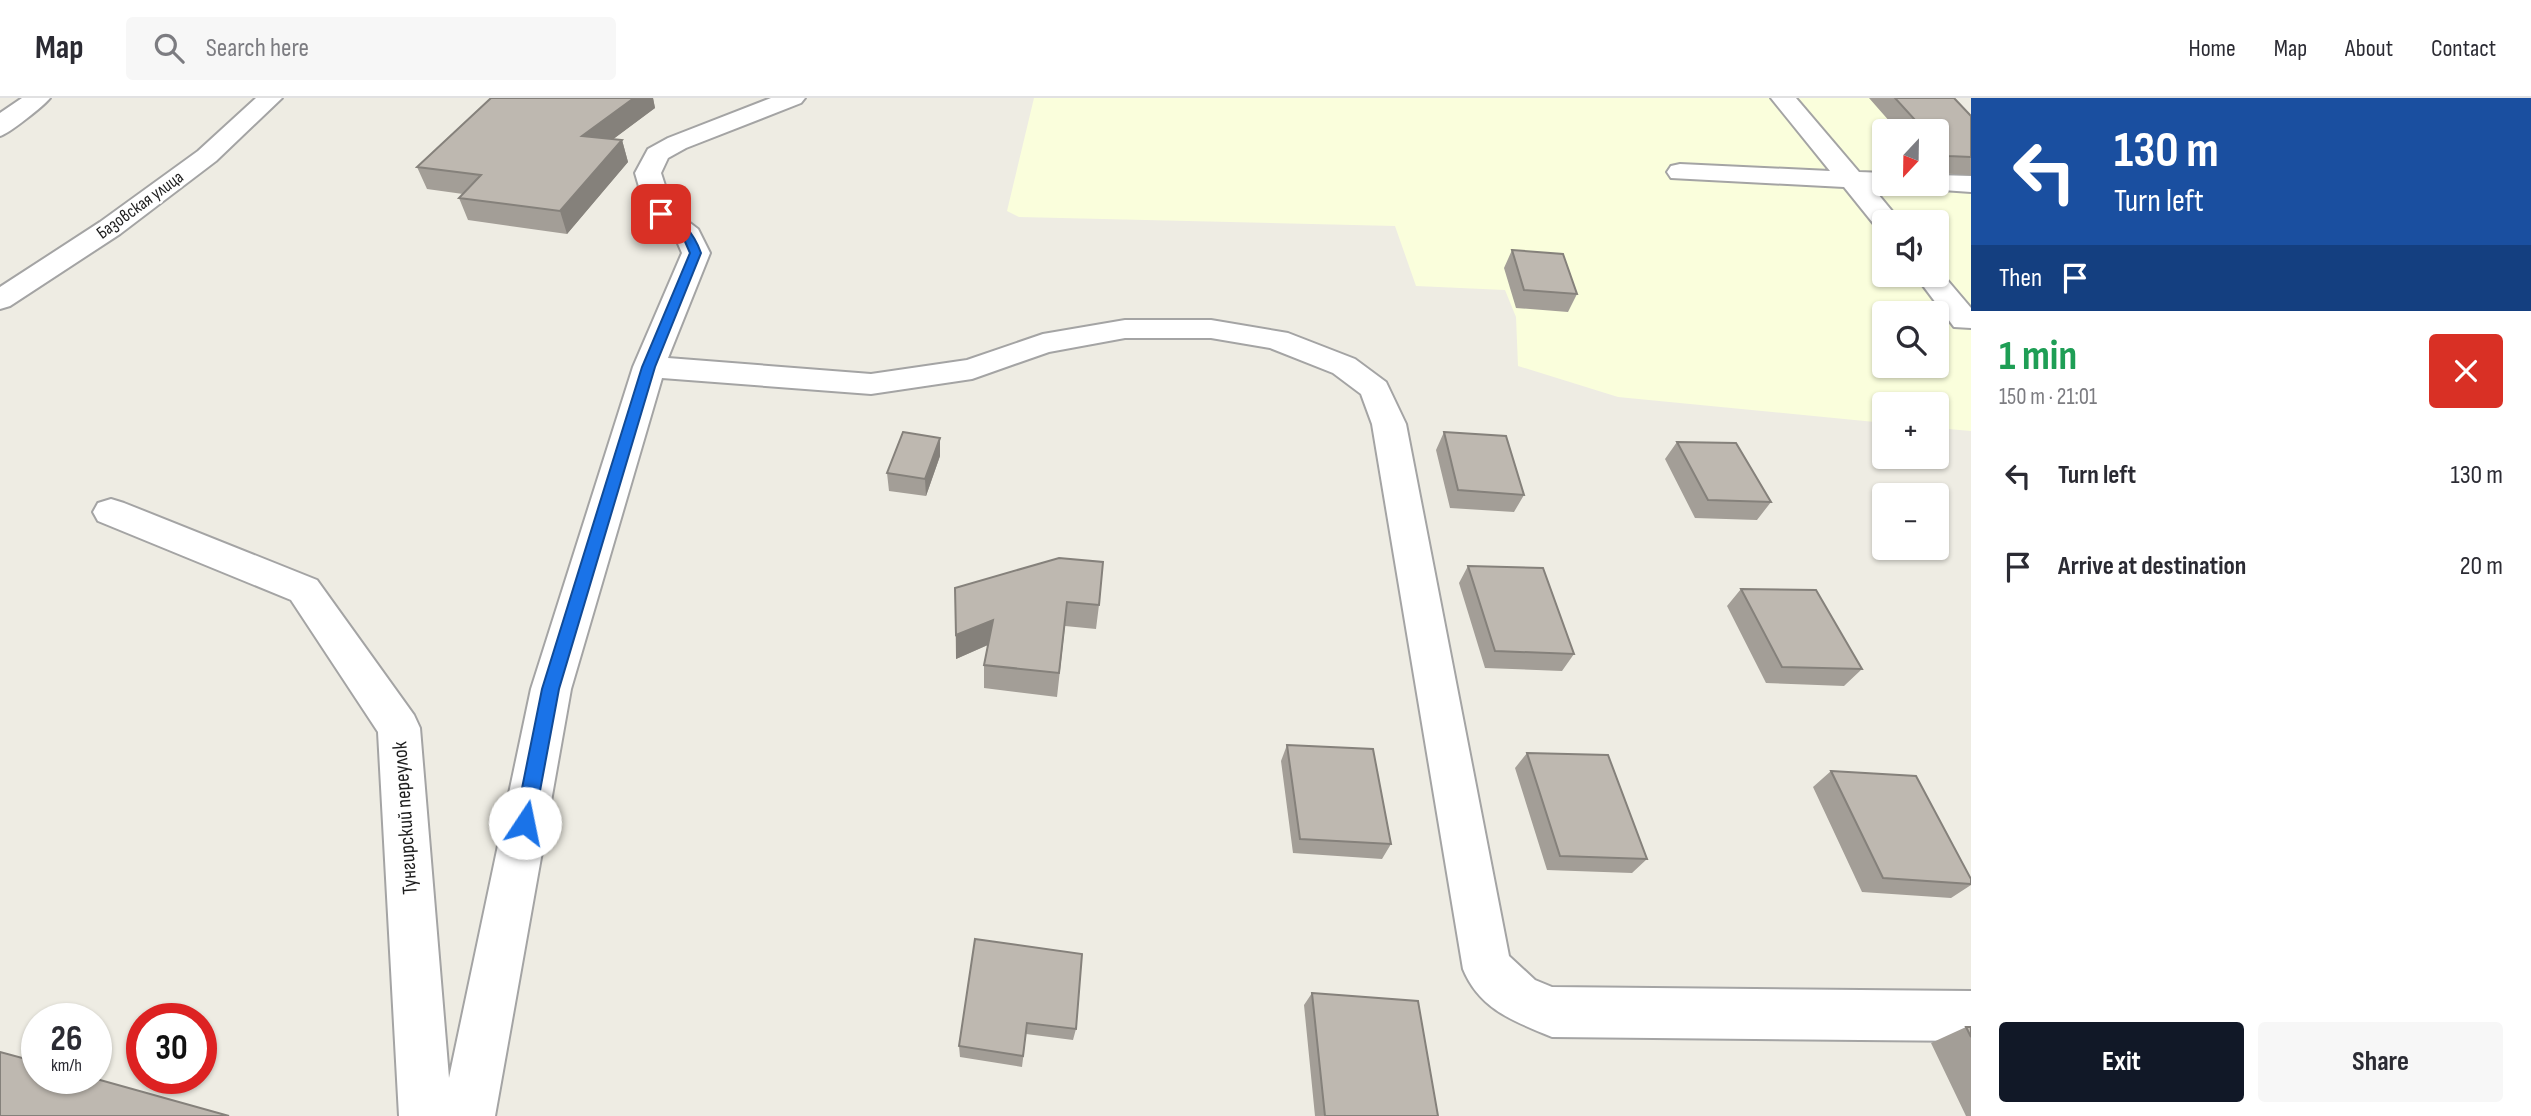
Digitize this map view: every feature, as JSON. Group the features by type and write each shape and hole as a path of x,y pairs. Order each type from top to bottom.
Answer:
{"street":[{"path":"0,129 8,119 38,98"},
{"name":"Базовская улица","path":"0,300 110,228 207,156 270,98"},
{"path":"468,1116 551,689 649,367 696,253 688,235 661,214 648,173 657,154 677,143 793,98"},
{"path":"1783,98 1878,210"},
{"path":"1680,172 1872,180"},
{"path":"1950,183 1971,184"},
{"path":"1939,287 1965,320"},
{"path":"649,367 871,384 972,369 1043,344 1125,329 1211,329 1277,340 1344,366 1375,389 1389,424 1487,969 1518,998 1552,1012 1971,1016"},
{"name":"Тунгирский переулок","path":"111,512 304,590 399,728 426,1116"}],"shaded area":[{"path":"1034,98 1941,98 1971,128 1971,431 1949,429 1949,392 1872,392 1872,422 1618,397 1518,366 1516,317 1505,290 1416,286 1395,226 1019,217 1007,211"}],"building":[{"path":"491,98 634,98 582,136 622,140 560,211 459,198 481,175 417,167"},
{"path":"1895,98 1954,98 1971,116 1971,157 1950,156 1950,119 1914,119"},
{"path":"1512,250 1563,254 1577,294 1524,290"},
{"path":"903,432 940,438 925,479 887,473"},
{"path":"1444,432 1506,436 1524,495 1458,490"},
{"path":"1677,442 1736,443 1771,502 1708,500"},
{"path":"1059,558 1103,562 1099,605 1067,602 1059,673 984,665 993,620 956,635 955,588"},
{"path":"1468,566 1543,568 1574,654 1495,651"},
{"path":"1741,589 1816,590 1862,669 1782,667"},
{"path":"1287,745 1373,749 1391,844 1300,839"},
{"path":"1527,753 1608,755 1647,859 1560,856"},
{"path":"1831,771 1916,776 1971,879 1971,884 1883,878"},
{"path":"975,939 1082,954 1076,1029 1027,1023 1023,1056 959,1046"},
{"path":"1312,993 1418,1001 1438,1116 1325,1116"},
{"path":"0,1052 21,1058 21,1094 112,1094 112,1083 126,1087 126,1094 150,1094 229,1116 0,1116"}],"route":[{"path":"525,823 551,689 649,367 696,253 688,235 661,214"}]}
